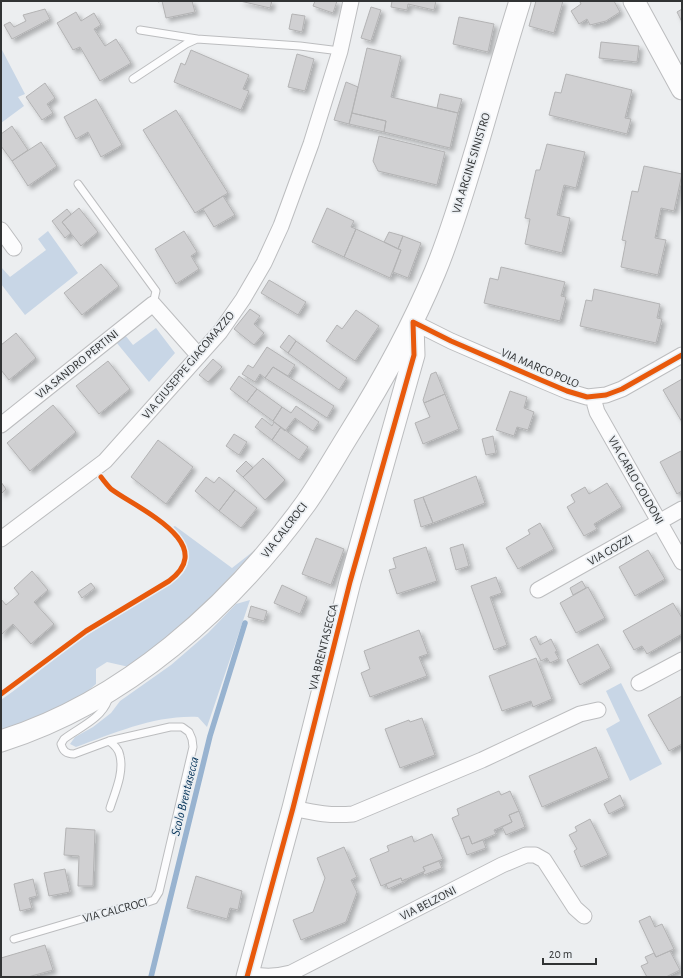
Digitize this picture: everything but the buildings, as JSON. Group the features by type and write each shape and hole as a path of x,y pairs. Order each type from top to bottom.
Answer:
{"main road":[{"name":"VIA ARGINE SINISTRO","path":"413,322 436,270 456,216 520,1"},
{"path":"634,1 682,89"},
{"name":"VIA CALCROCI","path":"1,741 59,718 104,694 147,665 188,633 235,589 285,531 307,501 370,401 413,322"},
{"name":"VIA BRENTASECCA","path":"247,975 350,582 414,355 413,322"}],"street":[{"name":"VIA GIUSEPPE GIACOMAZZO","path":"1,539 105,461 220,332 243,299 264,263 281,226 311,144 340,51 351,1"},
{"path":"1,230 14,248"},
{"path":"153,304 199,356"},
{"name":"VIA SANDRO PERTINI","path":"1,425 153,304"},
{"name":"VIA MARCO POLO","path":"413,322 458,344 567,391 587,397 606,396 622,389 682,355"},
{"name":"VIA CARLO GOLDONI","path":"594,397 597,412 682,562"},
{"name":"VIA GOZZI","path":"538,590 682,509"},
{"path":"639,683 682,660"},
{"path":"292,808 321,814 353,814 482,760 580,714 598,710"},
{"name":"VIA BELZONI","path":"247,975 267,977 291,973 495,868 526,855 535,855 544,860 575,908 584,916"}],"lane":[{"path":"140,30 197,39 300,46 340,51"},
{"path":"133,79 186,44 197,39"},
{"path":"78,184 156,292 153,304"},
{"name":"VIA CALCROCI","path":"14,939 102,913 148,902 154,900 159,892 194,747 192,739 189,732 182,727 170,726 109,741 74,754 68,754 63,750 61,744 64,739 100,714 108,700 104,694"},
{"path":"109,741 117,748 121,763 110,808"}],"shaded area":[{"path":"1,48 25,94 18,97 24,106 1,123"},
{"path":"48,231 78,273 25,315 1,284 1,267 10,277 46,250 38,239"},
{"path":"156,328 175,353 149,382 116,342 125,335 133,345"},
{"path":"175,526 232,568 255,550 201,608 169,636 129,667 107,662 96,669 96,684 75,700 39,718 1,731 1,700 55,658 98,628 171,583 183,573 187,567 189,555 182,537 173,527"},
{"path":"250,600 207,727 198,717 182,717 136,726 76,747 70,744 75,737 93,727 111,713 120,701 171,665 208,633 236,604"},
{"path":"621,683 662,764 630,781 606,729 620,721 606,691"}],"waterway":[{"name":"Scolo Brentasecca","path":"151,977 210,736 245,623"}],"cycle path":[{"path":"247,977 293,808 350,582 414,355 413,322 451,341 541,380 567,391 587,397 606,395 622,389 682,355"},
{"path":"1,694 86,631 169,581 182,567 185,553 180,540 154,516 111,489 101,477"}]}
